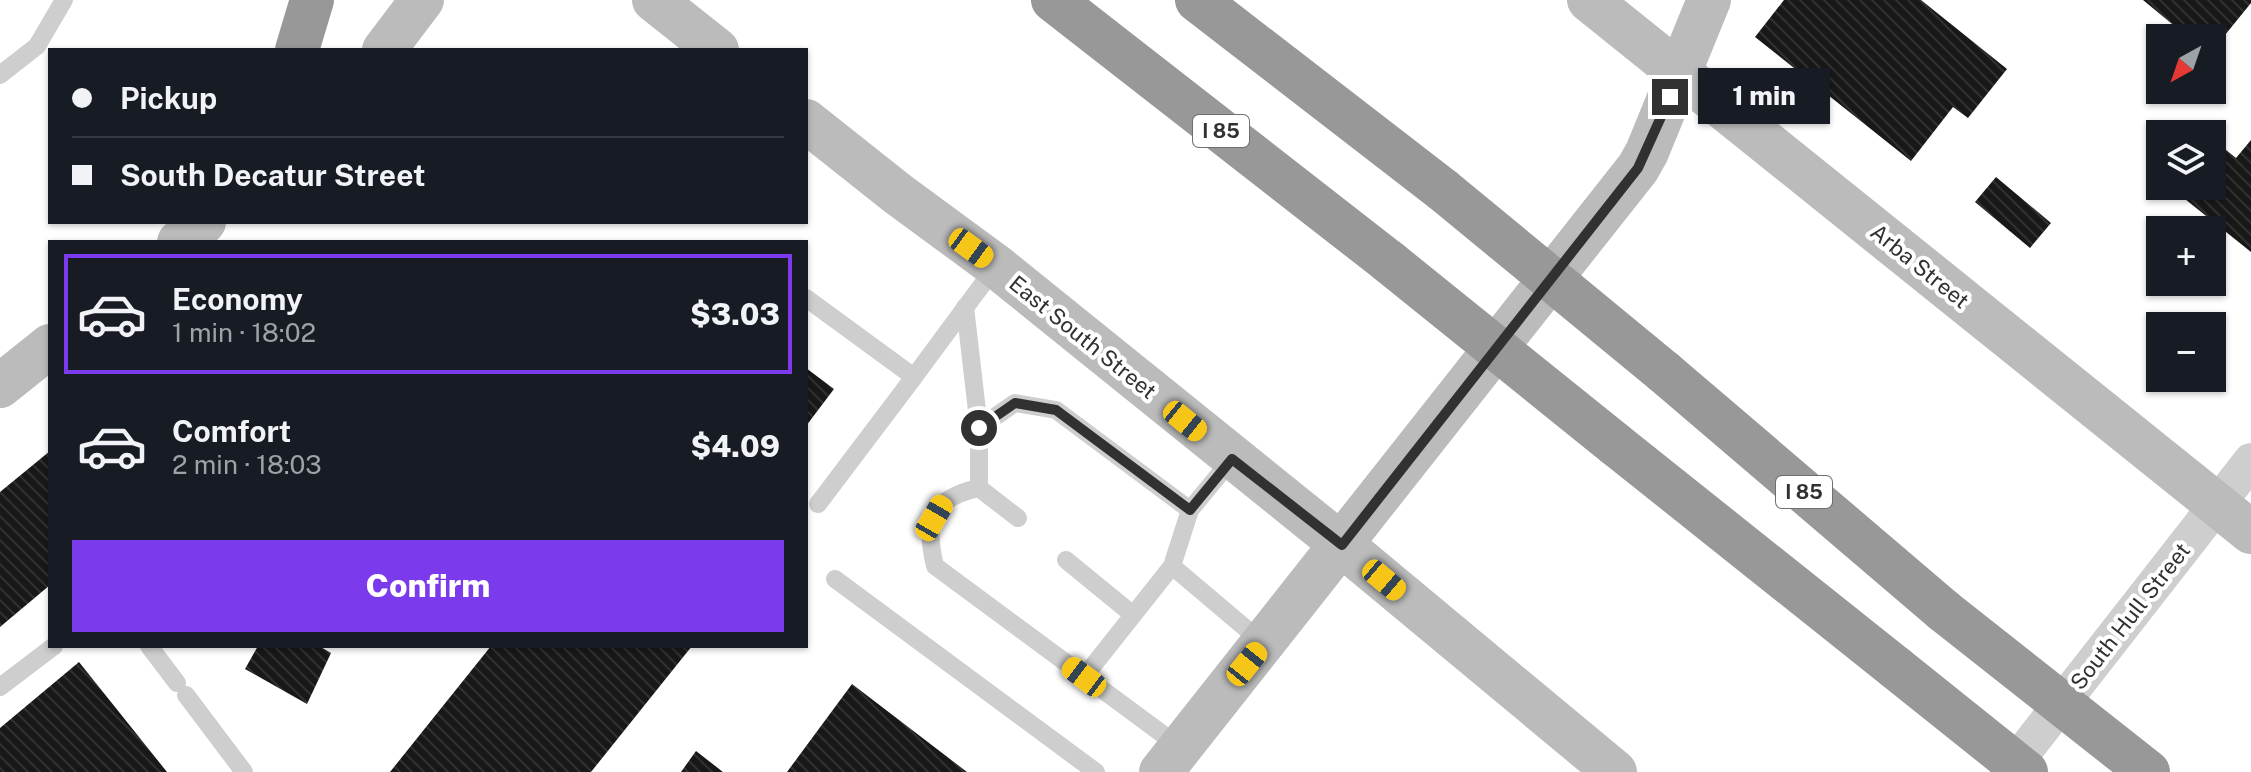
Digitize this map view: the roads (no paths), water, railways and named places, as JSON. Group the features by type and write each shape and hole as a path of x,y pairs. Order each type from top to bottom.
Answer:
{"highway":[{"path":"298,48 312,0"},
{"name":"I 85","path":"1053,0 1388,261 2026,772"},
{"name":"I 85","path":"1197,0 1443,190 1664,372 1944,611 2148,772"}],"main road":[{"path":"386,48 422,0"},
{"path":"654,0 714,48"},
{"name":"Arba Street","path":"1589,0 2251,532"},
{"path":"1170,760 1638,168 1709,0"},
{"name":"East South Street","path":"808,123 996,266 1342,545 1615,772"},
{"path":"182,240 202,224"},
{"path":"0,386 48,348"}],"street":[{"name":"South Hull Street","path":"2008,772 2251,461"}],"lane":[{"path":"0,75 37,46 64,0"},
{"path":"818,504 996,266"},
{"path":"808,299 914,377"},
{"path":"965,307 979,428 979,488"},
{"path":"979,428 1015,403 1056,410 1190,510"},
{"path":"1084,677 1172,566 1190,510 1232,459"},
{"path":"979,488 1018,518"},
{"path":"979,488 944,500 928,536 935,566 1084,677 1170,760"},
{"path":"1066,560 1132,614"},
{"path":"1172,566 1263,643"},
{"path":"835,579 1096,772"},
{"path":"0,687 51,648"},
{"path":"151,648 244,772"}]}
